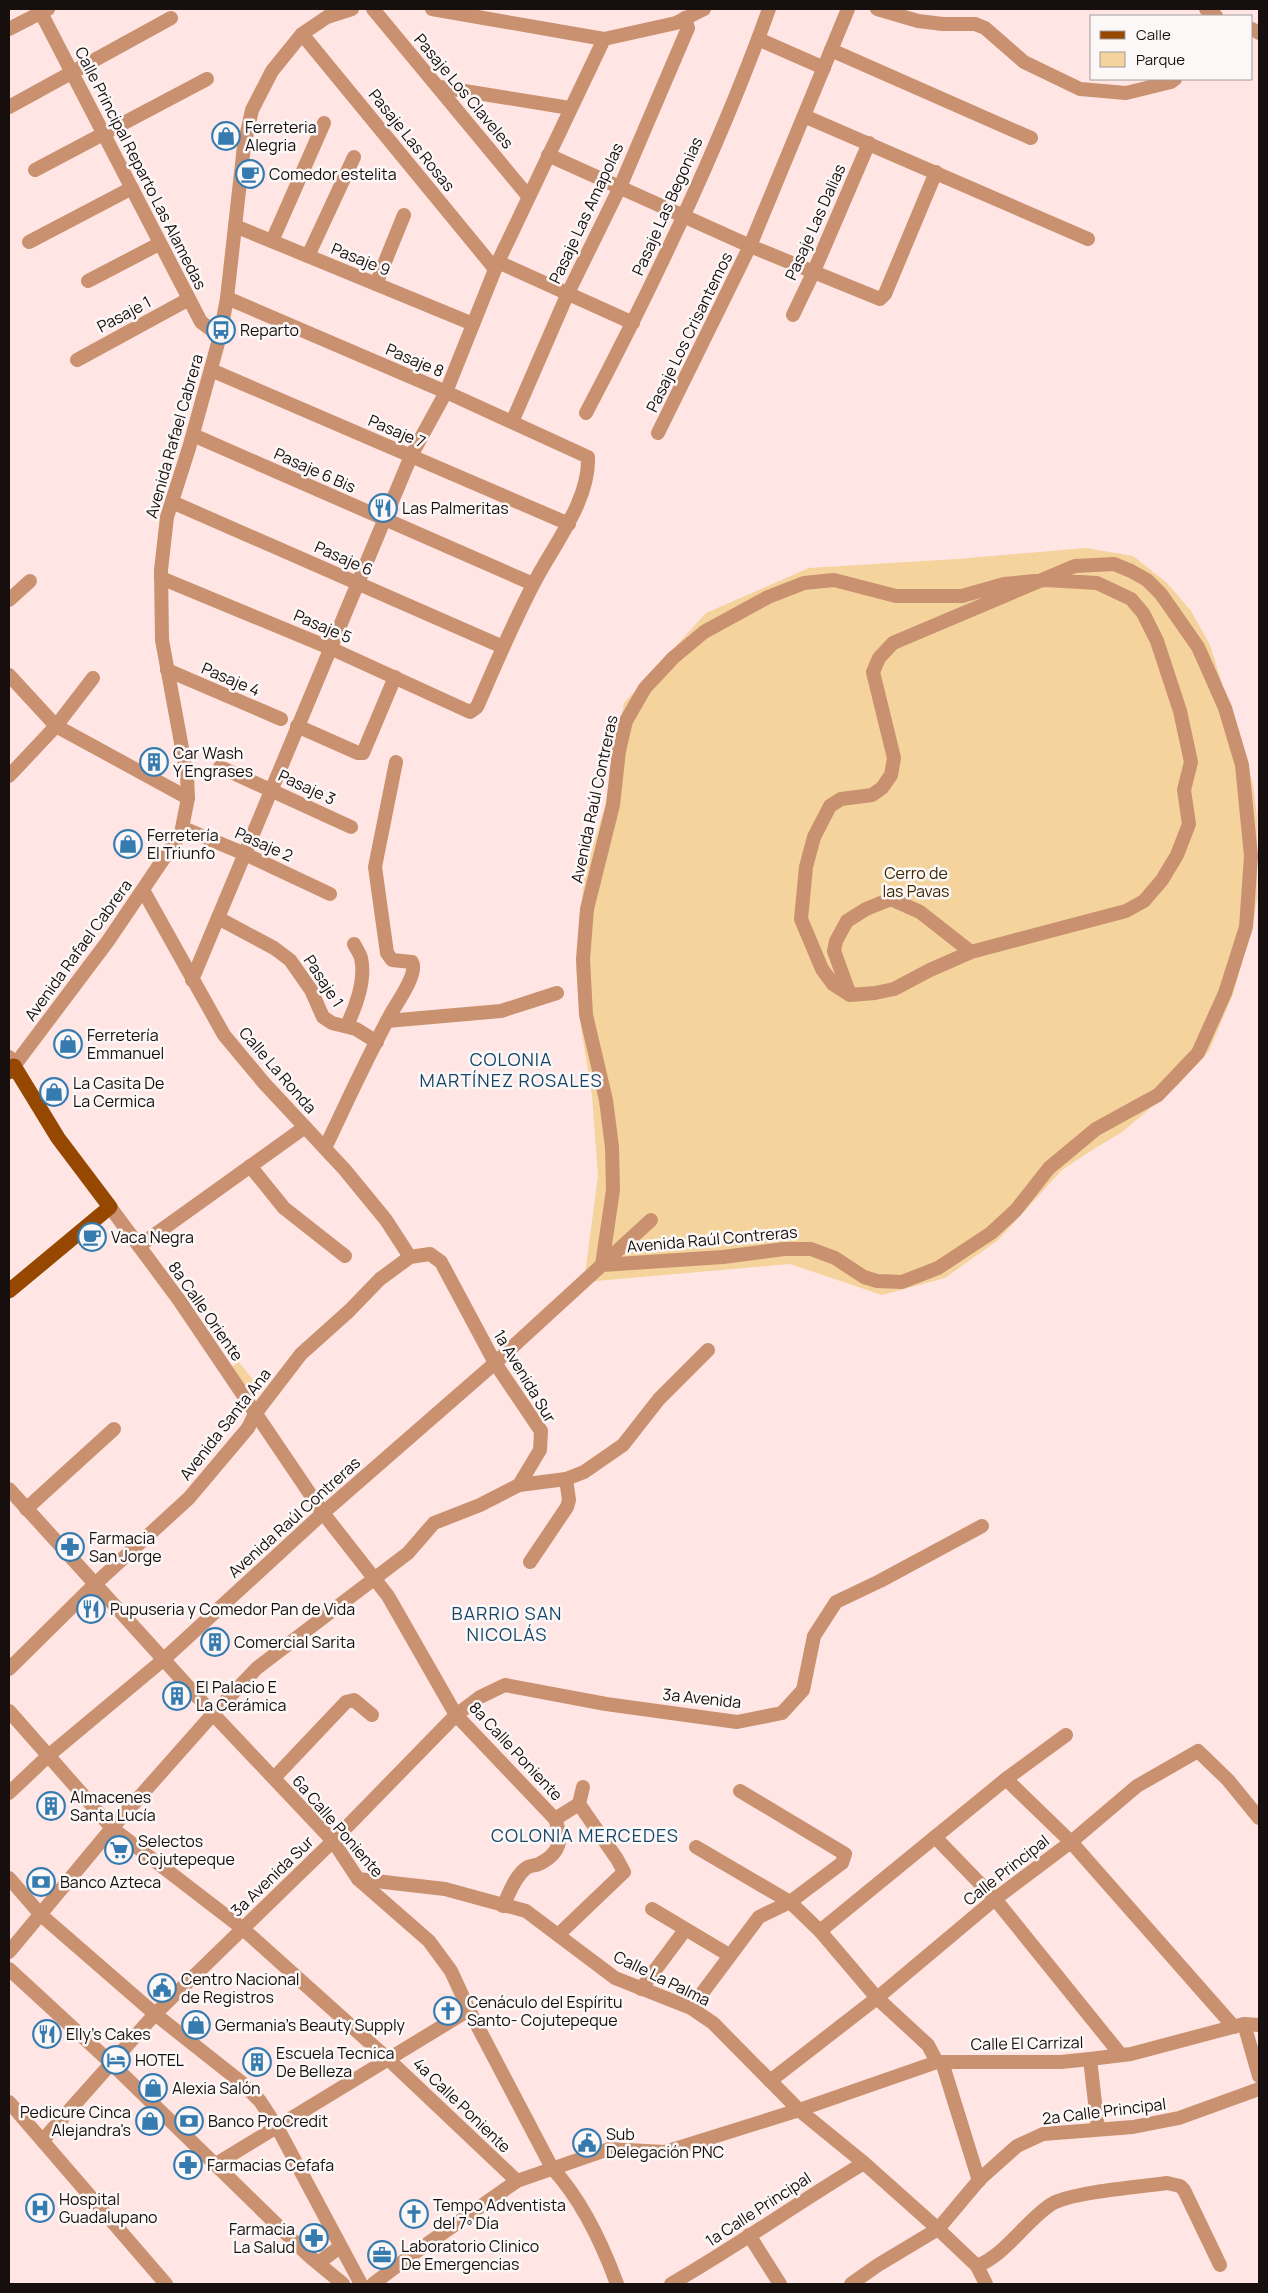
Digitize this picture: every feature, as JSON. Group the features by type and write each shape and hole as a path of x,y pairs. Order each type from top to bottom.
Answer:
{"main road":[{"name":"8a Calle Oriente","path":"10,1065 58,1138 110,1207"},
{"path":"9,1291 110,1207"}],"street":[{"name":"Avenida Rafael Cabrera","path":"10,1065 108,941 182,833 188,798 187,775 162,640 161,578 167,517 193,435 220,336 227,298 244,146 252,110 272,71 302,34 326,13 352,9"},
{"name":"Pasaje Los Claveles","path":"373,9 440,87 528,196"},
{"path":"432,9 604,39 676,23 704,9"},
{"name":"Pasaje Las Begonias","path":"586,413 633,323 685,216 769,9"},
{"name":"Pasaje Los Crisantemos","path":"658,433 750,246 848,9"},
{"path":"876,9 918,21 943,24 975,24 985,28 1024,62 1080,89 1126,93 1174,80"},
{"path":"9,29 43,10"},
{"name":"Calle Principal Reparto Las Alamedas","path":"43,10 72,72 159,244 201,322 220,336"},
{"path":"9,108 171,18"},
{"name":"Pasaje Las Amapolas","path":"512,422 568,293 620,187 688,28 685,18"},
{"name":"Pasaje Las Rosas","path":"302,34 497,265"},
{"path":"192,980 411,456 446,392 497,265 528,196 604,39"},
{"path":"758,39 824,68"},
{"path":"832,50 1031,138"},
{"path":"34,170 207,79"},
{"path":"440,87 570,108"},
{"path":"804,116 1088,239"},
{"path":"272,241 324,123"},
{"name":"Pasaje Las Dalias","path":"793,315 869,143"},
{"path":"548,155 750,246 880,299 885,294 936,172"},
{"path":"308,256 354,157"},
{"path":"29,242 132,188"},
{"path":"376,284 404,215"},
{"name":"Pasaje 9","path":"235,226 473,324"},
{"path":"88,281 159,244"},
{"path":"497,265 568,293 633,323"},
{"name":"Pasaje 8","path":"227,298 446,392 588,457 589,471 569,524"},
{"name":"Pasaje 1","path":"76,360 189,299"},
{"name":"Pasaje 7","path":"211,370 569,524"},
{"name":"Pasaje 6 Bis","path":"193,435 533,584"},
{"name":"Pasaje 6","path":"172,502 503,647"},
{"path":"503,647 533,584 569,524"},
{"name":"Avenida Raúl Contreras","path":"602,1265 613,1190 612,1147 606,1100 586,1014 583,959 587,909 613,805 619,751 626,721 645,688 673,658 704,632 768,597 804,583 834,580 896,596 962,596 1004,584 1046,580 1098,583 1131,599 1143,613 1157,642 1180,711 1191,762 1184,790 1189,824 1177,855 1167,872 1144,901 1126,911 971,952 894,989 850,995 833,984 822,969 801,919 806,867 814,837 830,806 840,799 872,795 882,788 891,775 894,758 873,672 876,665 893,643 1046,580 1075,566 1114,564 1147,580 1161,594 1198,647 1225,708 1242,765 1251,856 1246,927 1225,993 1198,1053 1158,1094 1096,1129 1049,1168 1016,1210 990,1232 938,1268 902,1282 877,1281 864,1277 834,1258 811,1249 784,1249 723,1257 602,1265"},
{"name":"Pasaje 5","path":"161,578 330,648 470,712 476,706 503,647"},
{"path":"9,600 30,581"},
{"name":"Pasaje 4","path":"168,670 281,719"},
{"path":"9,675 56,726 188,798"},
{"path":"298,726 358,754 363,753 395,677"},
{"path":"10,774 56,726 93,678"},
{"path":"325,1148 387,1021 411,977 414,967 412,962 392,960 388,953 376,867 396,762"},
{"name":"Pasaje 3","path":"220,767 351,827"},
{"name":"Pasaje 2","path":"183,828 245,854 330,894"},
{"name":"Calle La Ronda","path":"143,890 175,944 192,980 224,1035 264,1083 325,1148 386,1220 410,1257"},
{"path":"850,995 834,952 836,941 847,921 866,909 891,899 920,912 971,952"},
{"name":"Pasaje 1","path":"218,918 274,948 290,960 311,990 323,1017 332,1023 347,1026 377,1042"},
{"path":"347,1026 356,1006 360,984 361,958 354,944"},
{"path":"387,1021 501,1012 557,993"},
{"path":"139,1246 305,1127"},
{"path":"250,1166 284,1208 345,1256"},
{"name":"8a Calle Oriente","path":"110,1207 179,1300 323,1513"},
{"name":"Avenida Raúl Contreras","path":"9,1793 48,1756 163,1660 323,1513 495,1363 652,1220"},
{"name":"Avenida Santa Ana","path":"9,1669 94,1585 189,1498 248,1428 255,1414 301,1354 380,1280 410,1257 430,1254"},
{"name":"1a Avenida Sur","path":"430,1254 441,1262 495,1363 541,1431 540,1450 519,1485"},
{"path":"9,1952 112,1828 213,1714 257,1668 408,1554 434,1523 480,1505 519,1485 566,1480 584,1472 623,1445 659,1399 708,1350"},
{"path":"26,1508 114,1429"},
{"path":"530,1562 567,1507 569,1500 566,1480"},
{"name":"6a Calle Poniente","path":"9,1489 163,1660 333,1841 358,1879 429,1941 451,1971 469,2010 552,2168 567,2184 603,2247 617,2284"},
{"name":"8a Calle Poniente","path":"323,1513 388,1596 456,1715 555,1819 561,1836 557,1850 539,1864 526,1867 517,1878 503,1906"},
{"name":"3a Avenida","path":"456,1715 480,1697 505,1685 606,1704 737,1722 782,1713 803,1690 814,1636 836,1602 880,1581 982,1526"},
{"path":"274,1778 346,1702 354,1700 372,1715"},
{"name":"4a Calle Poniente","path":"9,1711 112,1828 242,1928 388,2058 517,2181"},
{"name":"3a Avenida Sur","path":"43,2140 110,2062 155,2014 333,1841 456,1715"},
{"path":"820,1931 1006,1779 1066,1735"},
{"name":"Calle Principal","path":"770,2081 878,1998 995,1899 1071,1842 1137,1786 1198,1751 1228,1780 1259,1818"},
{"path":"1006,1779 1071,1842 1239,2025 1259,2076"},
{"path":"555,1819 579,1804 583,1787"},
{"path":"691,2008 759,1917 790,1902 842,1863 845,1854 740,1791"},
{"path":"558,1934 624,1872 617,1858 579,1804"},
{"path":"934,1837 995,1899 1121,2055"},
{"path":"696,1847 790,1902 820,1931 878,1998 928,2045 939,2062 979,2181"},
{"path":"9,1878 41,1915 155,2014 241,2082 260,2101 277,2127 361,2284"},
{"name":"Calle La Palma","path":"358,1879 445,1889 526,1911 614,1978 691,2008 713,2023 799,2110 864,2163 938,2228 977,2266 986,2284"},
{"path":"652,1908 685,1930 730,1955"},
{"path":"641,1989 685,1930"},
{"path":"9,1969 110,2062 263,2212 343,2284"},
{"path":"216,2164 469,2010"},
{"name":"Calle El Carrizal","path":"373,2284 517,2181 609,2149 665,2152 799,2110 939,2062 1061,2062 1090,2059 1121,2055 1239,2025 1259,2025"},
{"path":"1090,2059 1098,2129"},
{"name":"2a Calle Principal","path":"851,2284 938,2228 979,2181 1017,2146 1043,2134 1132,2127 1179,2118 1259,2089"},
{"path":"9,2102 166,2284"},
{"name":"1a Calle Principal","path":"671,2284 864,2163"},
{"path":"977,2266 989,2261 1041,2211 1062,2199 1168,2183 1180,2186 1184,2190 1220,2265"},
{"path":"749,2235 780,2284"},
{"path":"318,2263 340,2247"}],"green space":[{"name":"Cerro de las Pavas","path":"1086,548 1133,556 1167,583 1191,611 1210,645 1253,784 1257,817 1257,898 1254,920 1233,994 1209,1051 1178,1085 1122,1132 1062,1170 998,1240 945,1278 882,1295 790,1264 584,1282 598,1176 592,1095 581,1028 576,968 584,877 605,806 624,703 706,613 809,568 957,559"},
{"path":"239,1362 257,1385 258,1392 256,1396 251,1397 229,1369"}],"place":[{"name":"Ferreteria Alegria","path":"226,136"},
{"name":"Comedor estelita","path":"250,174"},
{"name":"Reparto","path":"221,330"},
{"name":"Las Palmeritas","path":"383,508"},
{"name":"Car Wash Y Engrases","path":"154,762"},
{"name":"Ferretería El Triunfo","path":"128,844"},
{"name":"Ferretería Emmanuel","path":"68,1044"},
{"name":"La Casita De La Cermica","path":"54,1092"},
{"name":"Vaca Negra","path":"92,1237"},
{"name":"Farmacia San Jorge","path":"70,1547"},
{"name":"Pupuseria y Comedor Pan de Vida","path":"91,1609"},
{"name":"Comercial Sarita","path":"215,1642"},
{"name":"El Palacio E La Cerámica","path":"177,1696"},
{"name":"Almacenes Santa Lucía","path":"51,1806"},
{"name":"Selectos Cojutepeque","path":"119,1850"},
{"name":"Banco Azteca","path":"41,1882"},
{"name":"Centro Nacional de Registros","path":"162,1988"},
{"name":"Cenáculo del Espíritu Santo- Cojutepeque","path":"448,2011"},
{"name":"Germania's Beauty Supply","path":"196,2025"},
{"name":"Elly's Cakes","path":"47,2034"},
{"name":"HOTEL","path":"116,2060"},
{"name":"Escuela Tecnica De Belleza","path":"257,2062"},
{"name":"Alexia Salón","path":"153,2088"},
{"name":"Pedicure Cinca Alejandra's","path":"150,2121"},
{"name":"Banco ProCredit","path":"189,2121"},
{"name":"Sub Delegación PNC","path":"587,2143"},
{"name":"Farmacias Cefafa","path":"188,2165"},
{"name":"Hospital Guadalupano","path":"40,2208"},
{"name":"Tempo Adventista del 7º Día","path":"414,2214"},
{"name":"Farmacia La Salud","path":"314,2238"},
{"name":"Laboratorio Clinico De Emergencias","path":"382,2255"}],"district":[{"name":"COLONIA MARTÍNEZ ROSALES","path":"511,1070"},
{"name":"BARRIO SAN NICOLÁS","path":"507,1624"},
{"name":"COLONIA MERCEDES","path":"585,1836"}]}
